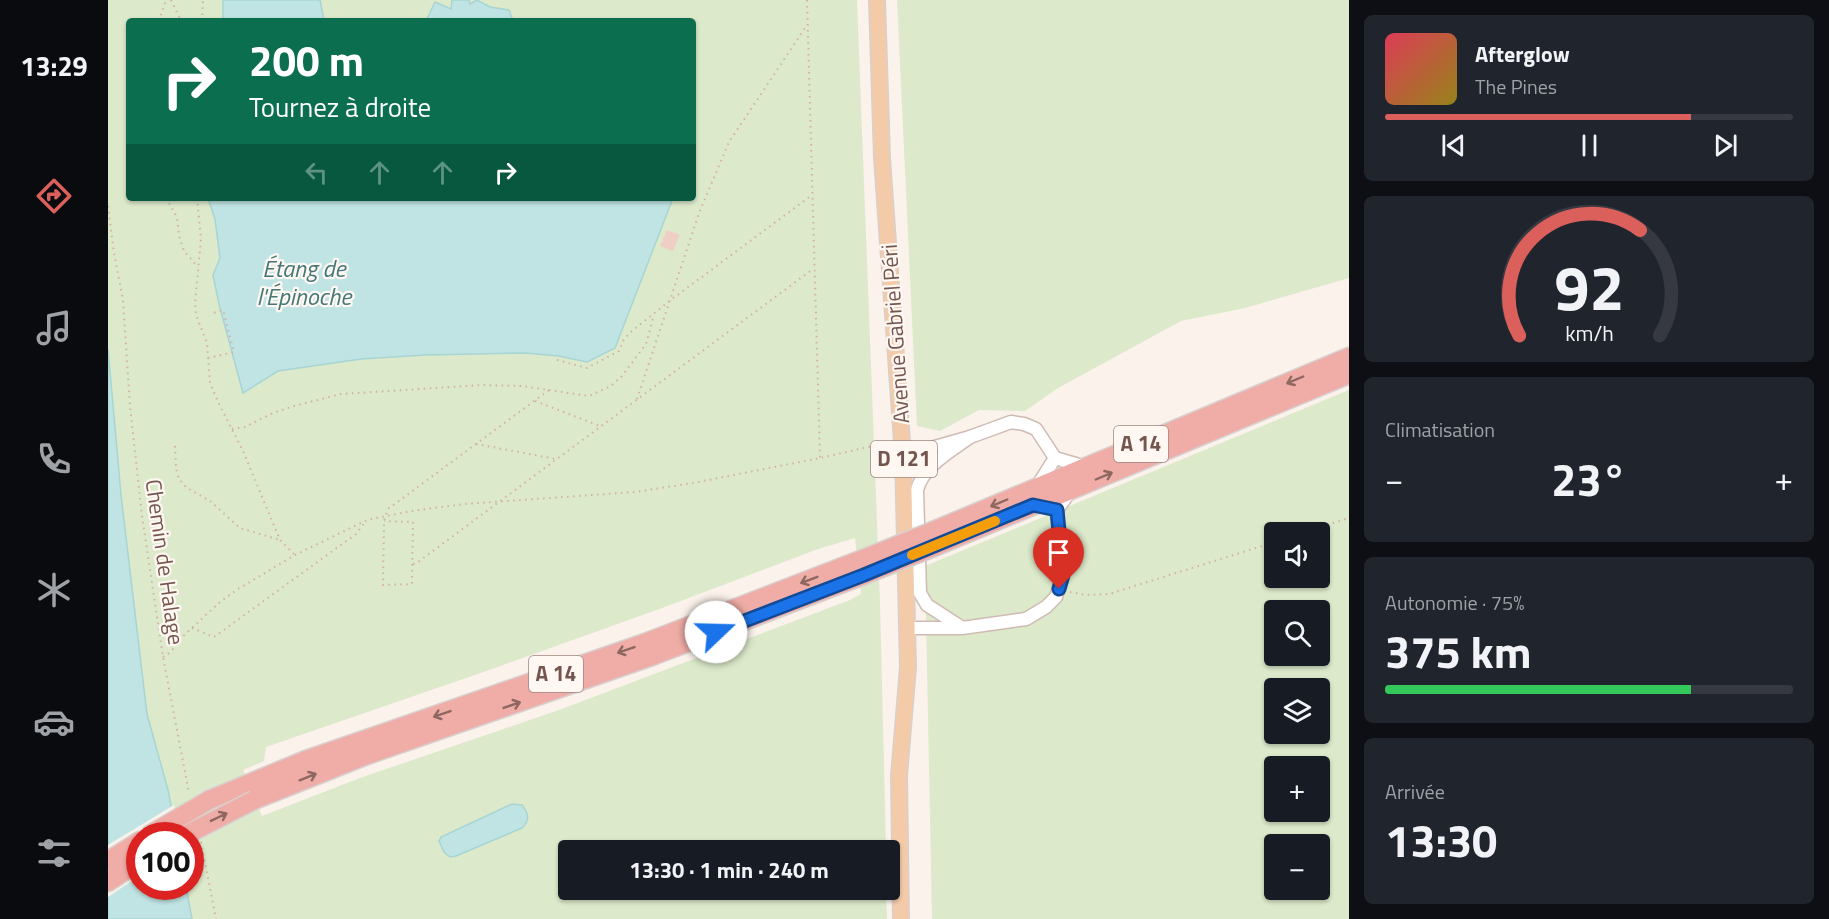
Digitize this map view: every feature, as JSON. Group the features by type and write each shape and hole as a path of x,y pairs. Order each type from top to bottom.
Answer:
{"highway":[{"name":"A 14","path":"172,822 209,800 251,791 367,755 652,657 1034,496 1086,467 1349,357"},
{"name":"A 14","path":"1034,496 1072,489 1349,374"},
{"name":"A 14","path":"204,827 251,791"},
{"path":"108,861 126,850"},
{"path":"108,882 126,870"}],"main road":[{"name":"Avenue Gabriel Péri","path":"877,0 882,158 903,456 908,628 906,710 899,776 901,919"}],"lane":[{"path":"903,456 970,437 1011,422 1036,429 1055,458 1086,467"},
{"path":"962,628 927,605 920,593 917,490 919,481 926,471 970,437"},
{"path":"1055,458 1034,496 1057,510"},
{"path":"908,628 962,628 1026,619 1047,607 1056,597 1063,575 1057,510 1072,489"}],"path":[{"path":"160,18 169,0"},
{"path":"169,0 179,18"},
{"path":"202,0 202,18"},
{"path":"807,0 820,458"},
{"path":"637,399 699,213 729,142 807,25"},
{"path":"557,360 587,368 619,351 624,339 672,299 812,195"},
{"path":"168,201 177,217 179,236 184,251 199,268"},
{"path":"197,201 201,239 196,315 207,343 210,383 280,540 295,555"},
{"name":"Chemin de Halage","path":"108,206 123,300 130,406 142,516 163,657 189,793"},
{"path":"413,564 813,269"},
{"path":"207,358 234,351 223,310 213,313"},
{"path":"232,429 245,427 273,413 294,406 341,394 482,385 522,386 589,396 611,386 622,376 646,344 655,313"},
{"path":"384,521 413,522 412,584 383,585 384,516 388,509 549,390"},
{"path":"536,400 601,427"},
{"path":"163,657 171,652 220,602 238,589 295,555 367,520 464,504 635,492 693,483 890,442"},
{"path":"476,444 556,459"},
{"path":"175,446 179,479 187,488 210,501 240,528 280,540"},
{"path":"1330,524 1349,518"},
{"path":"192,628 214,638 356,534 367,520"},
{"path":"1059,589 1086,595 1109,594 1264,545"},
{"path":"204,878 216,919"}],"green space":[{"path":"108,0 857,0 880,602 886,840 558,840 558,900 886,900 887,919 192,919 188,900 204,900 204,822 174,822 147,714 121,495 108,349","holes":["855,538 861,594 559,710 360,778 262,816 243,770 264,761 266,747 495,668 818,549"]},
{"path":"897,0 1349,0 1349,278 1245,308 1181,321 1058,388 1025,411 979,410 940,431 917,426"},
{"path":"1349,390 1349,919 932,919 925,566"}],"water":[{"path":"223,0 320,0 323,18 223,18"},
{"path":"452,0 469,0 470,4 477,0 490,7 509,10 512,18 427,18 435,2 451,9"},
{"name":"Étang de l'Épinoche","path":"209,201 672,201 615,348 587,362 559,356 525,353 361,359 278,371 243,393 213,275 220,258 215,219"},
{"path":"108,349 121,495 147,714 174,822 126,822 126,900 188,900 192,919 108,919"},
{"path":"512,804 522,805 526,811 528,817 522,828 456,856 450,857 444,852 439,841 441,837"}],"pier":[{"path":"174,805 177,822 146,822"},
{"path":"126,834 126,885 108,897 108,845"}],"building":[{"path":"667,230 680,235 673,251 660,246"}],"slow traffic":[{"path":"912,555 995,521"}],"route":[{"path":"716,632 864,575 1033,505 1057,510 1063,575 1059,589"}]}
